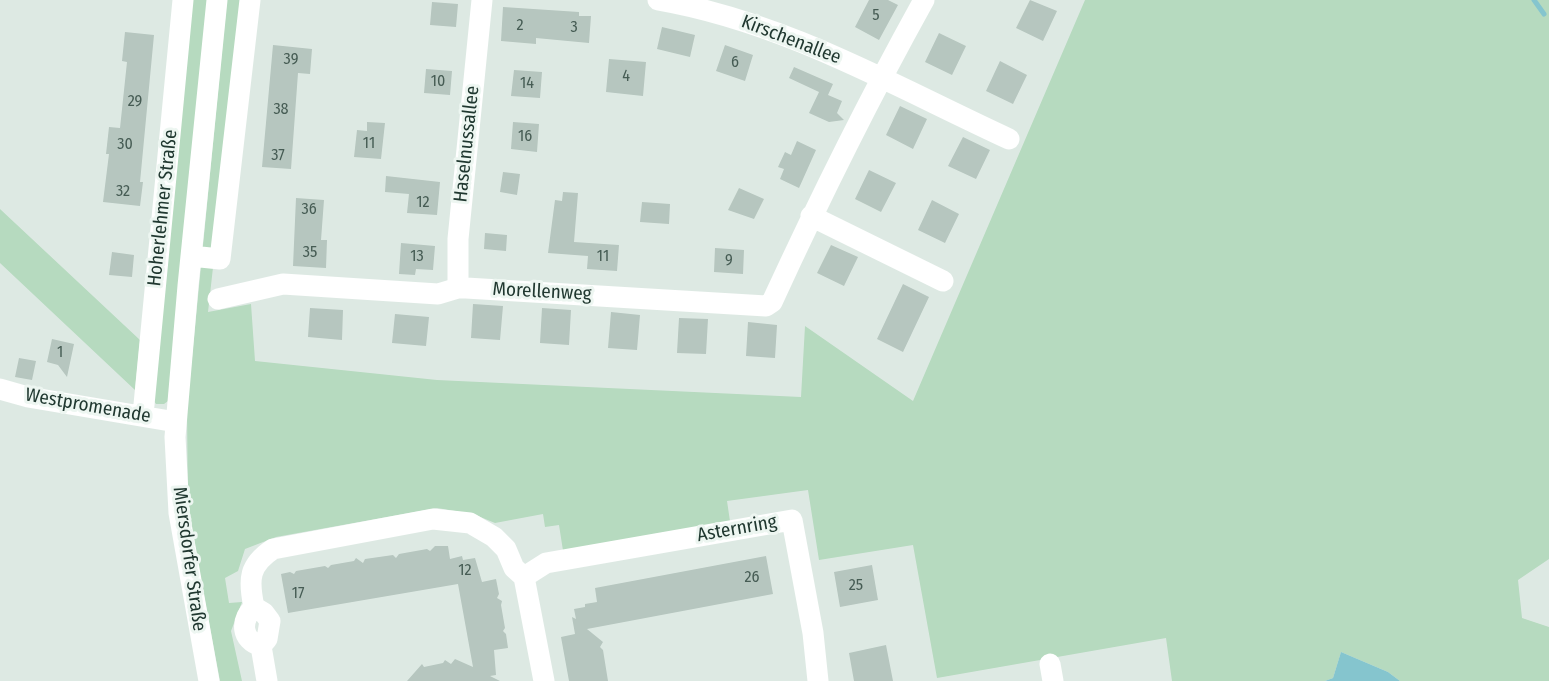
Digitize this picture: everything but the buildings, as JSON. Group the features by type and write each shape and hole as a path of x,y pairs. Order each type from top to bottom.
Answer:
{"street":[{"name":"Hoherlehmer Straße","path":"143,415 183,0"},
{"name":"Hoherlehmer Straße","path":"176,429 217,0"},
{"name":"Hoherlehmer Straße","path":"191,256 220,259 250,0"},
{"name":"Haselnussallee","path":"458,288 458,239 482,0"},
{"name":"Kirschenallee","path":"658,0 700,3 813,46 882,76"},
{"name":"Morellenweg","path":"218,299 283,284 438,294 458,288 766,306 772,302 811,216 924,0"},
{"path":"882,76 1009,139"},
{"path":"811,216 943,281"},
{"name":"Westpromenade","path":"0,389 28,397 143,415 176,429"},
{"name":"Miersdorfer Straße","path":"176,429 179,513 209,681"},
{"path":"267,681 261,646 246,637 243,626 248,613 254,607 251,579 257,560 274,549 433,519 470,523 494,537 506,550 514,568 524,577 544,681"},
{"name":"Asternring","path":"524,577 546,564 792,520 813,633 818,681"}],"green space":[{"path":"189,0 209,0 168,401 156,404 152,398"},
{"path":"227,0 243,0 208,312 251,304 255,361 437,380 801,397 805,326 913,401 1085,0 1549,0 1549,559 1518,580 1522,618 1549,627 1549,681 1400,681 1388,672 1341,652 1333,678 1325,681 1172,681 1166,638 937,678 913,545 819,560 808,490 727,501 731,528 564,557 559,525 545,527 543,514 495,523 473,514 437,508 276,537 245,549 238,571 225,578 229,603 242,602 231,631 242,681 220,681 188,510 187,409"},
{"path":"0,209 140,340 135,390 0,263"}],"water":[{"path":"1341,652 1388,672 1400,681 1325,681 1333,678"}],"waterway":[{"path":"1534,0 1544,14"}]}
